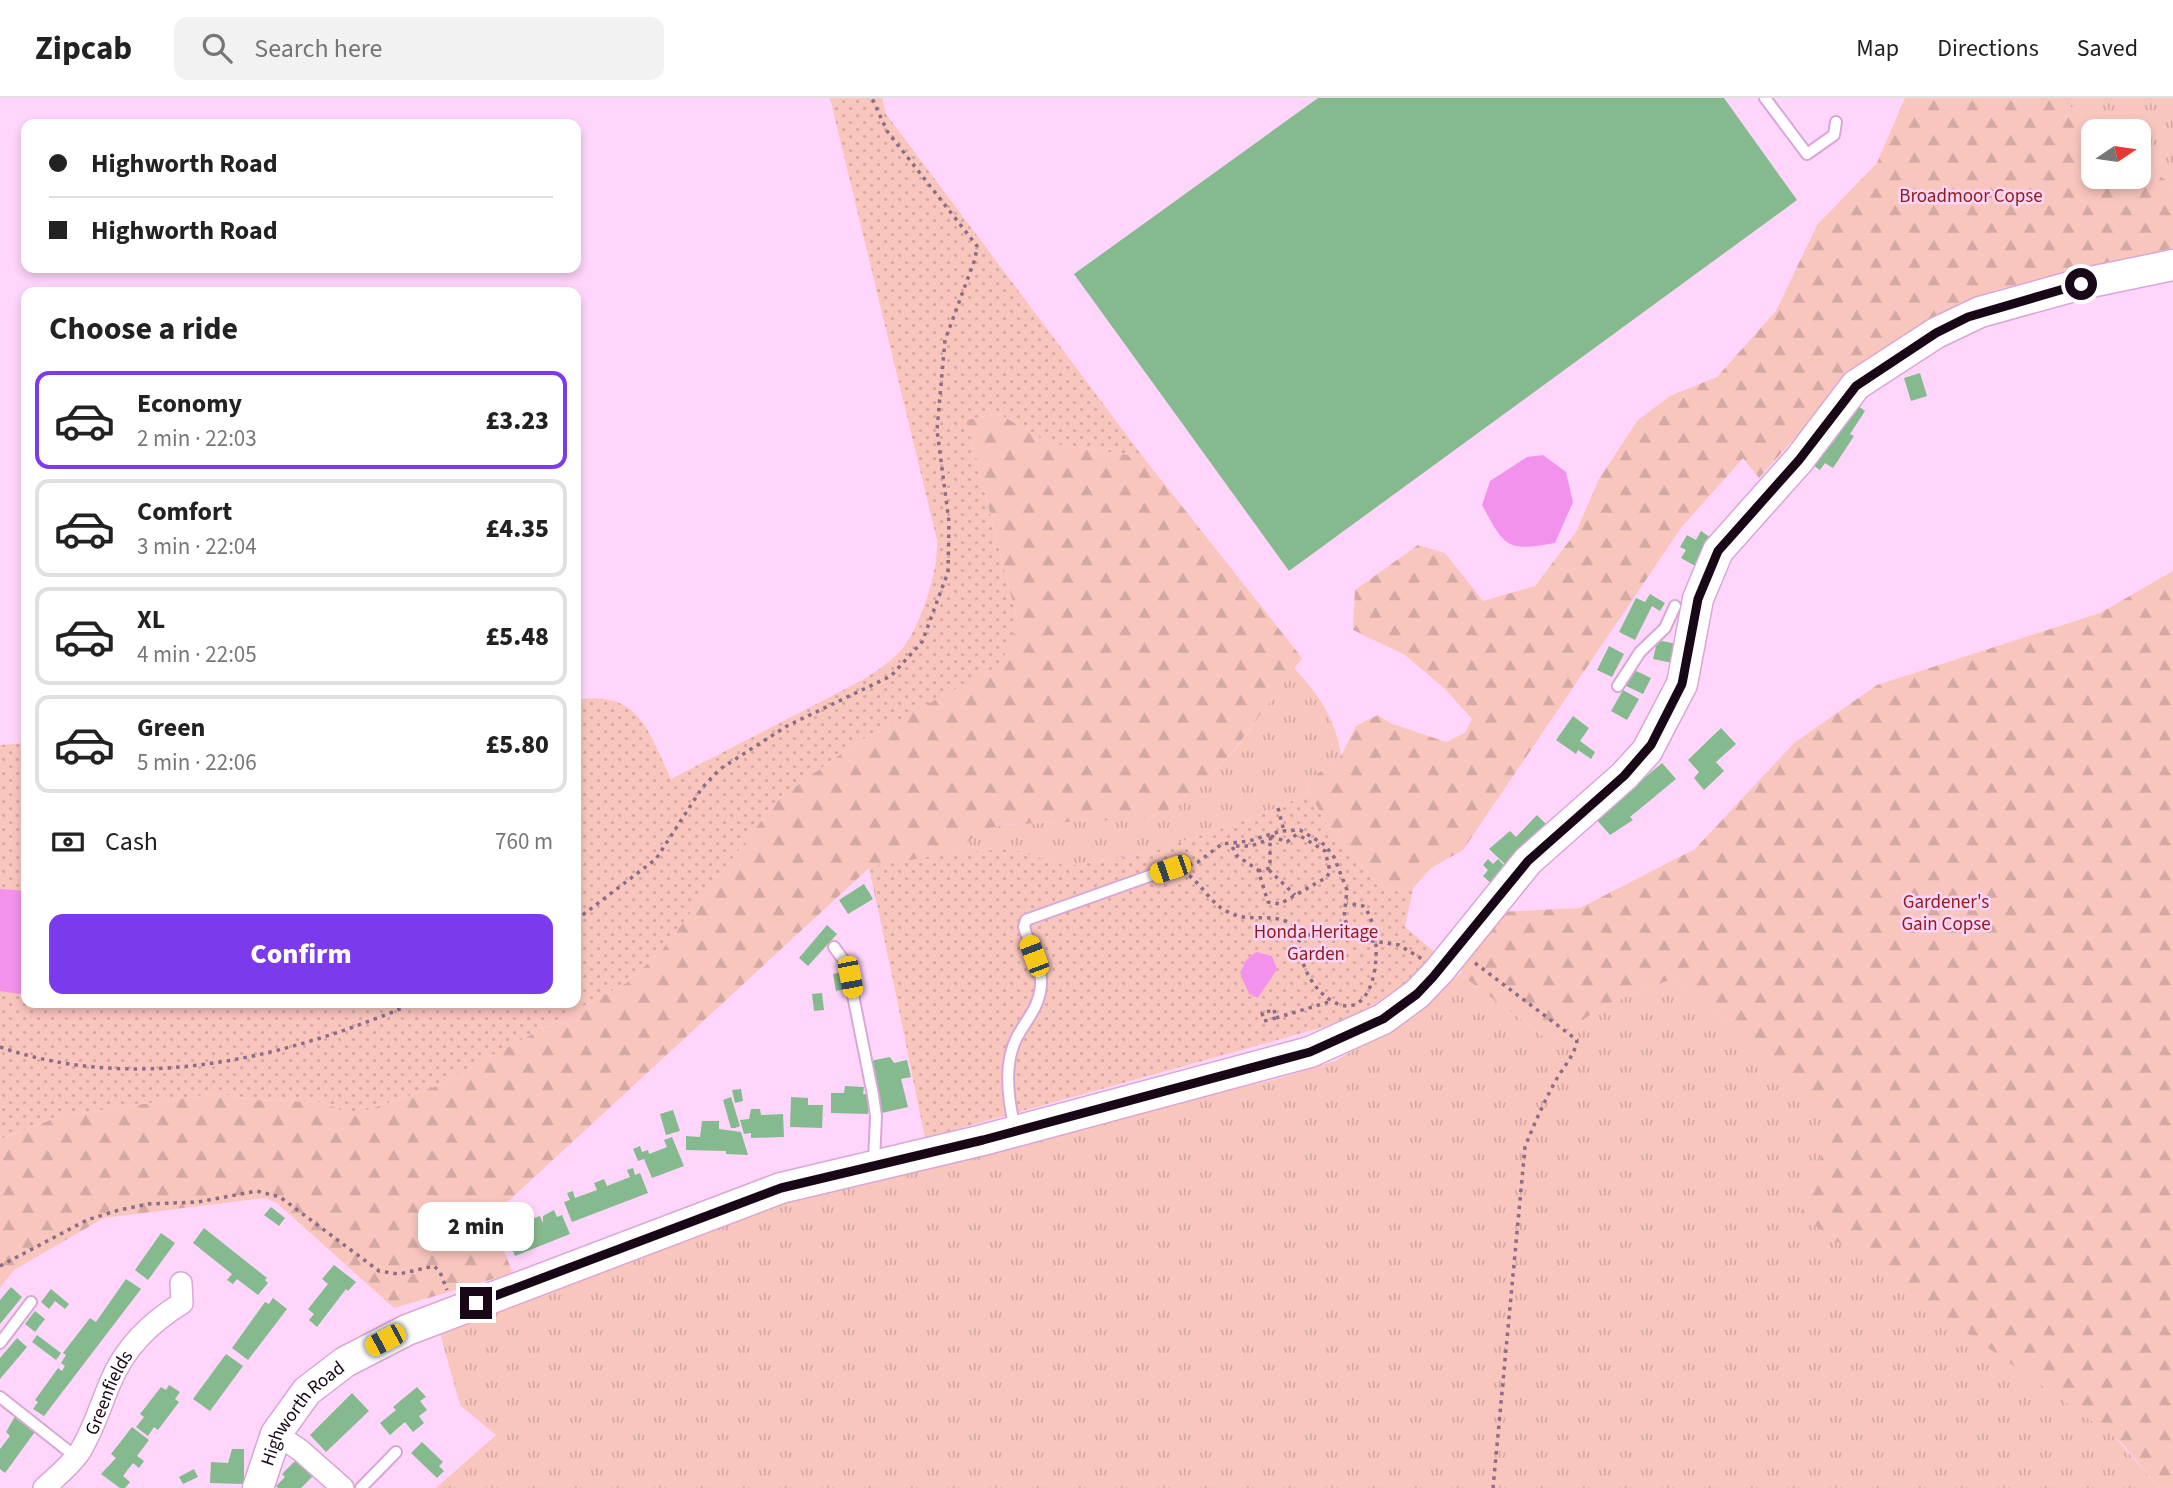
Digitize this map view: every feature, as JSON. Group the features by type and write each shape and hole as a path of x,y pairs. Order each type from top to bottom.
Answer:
{"street":[{"name":"Highworth Road","path":"258,1488 276,1434 299,1400 329,1373 385,1340 754,1196 1016,1131 1325,1047 1372,1026 1400,1008 1438,971 1528,861 1624,776 1651,745 1682,684 1679,633 1698,599 1718,551 1783,479 1840,405 1867,377 1936,333 1980,312 2081,284 2173,265"},
{"name":"Greenfields","path":"44,1488 76,1457 90,1434 124,1357 145,1330 187,1299"},
{"path":"276,1434 300,1450 343,1488"}],"lane":[{"path":"1765,98 1807,154 1833,135 1836,122"},
{"path":"1618,686 1640,652 1679,633 1675,606"},
{"path":"1016,1131 1009,1094 1011,1057 1018,1035 1037,1005 1041,986 1038,968 1024,930 1026,920 1174,869"},
{"path":"834,947 847,965 873,1095 876,1116 874,1165"},
{"path":"0,1343 32,1302"},
{"path":"0,1397 76,1457"},
{"path":"361,1488 396,1452"}],"path":[{"path":"581,916 656,859 702,788 720,769 807,716 877,685 905,664 922,642 945,583 949,522 937,430 941,370 945,340 975,259 976,246 968,230 887,131 872,98"},
{"path":"1278,808 1284,831"},
{"path":"1299,832 1325,851 1331,866 1327,877 1280,904 1268,902 1258,871 1236,855 1232,846 1251,846 1284,831 1299,832 1329,849 1343,880 1347,903 1345,923"},
{"path":"1174,869 1198,862 1214,847 1270,837 1287,842 1299,832"},
{"path":"1269,870 1272,857 1270,837"},
{"path":"1174,869 1229,913 1243,917 1280,917 1293,925 1308,974 1332,1001"},
{"path":"1258,871 1269,870 1295,895"},
{"path":"1276,1018 1332,1001 1348,1003 1364,997 1376,973 1374,927 1367,910 1358,903 1347,903"},
{"path":"1298,935 1321,935 1345,923"},
{"path":"1345,923 1375,942 1406,948 1438,971"},
{"path":"1458,948 1577,1040 1576,1051 1564,1066 1538,1114 1525,1147 1493,1488"},
{"path":"0,1047 95,1070 189,1067 293,1046 400,1008"},
{"path":"0,1266 99,1215 148,1204 198,1202 264,1191 280,1197 379,1271 399,1274 434,1266 440,1272 455,1311"}],"green space":[{"path":"830,98 882,98 886,114 1143,457 1049,443 998,413 966,420 1017,619 1013,640 998,666 856,743 778,799 661,951 626,983 581,1007 581,700 598,698 615,701 628,708 648,731 671,779 873,674 885,665 909,639 922,612 932,581 937,540"},
{"name":"Broadmoor Copse","path":"1905,98 2059,98 2086,119 2081,119 2081,189 2151,189 2151,169 2173,186 2173,248 1995,290 1850,376 1759,478 1743,458 1681,528 1463,850 1431,868 1413,888 1388,892 1378,885 1325,822 1305,783 1341,756 1356,726 1378,715 1390,723 1446,742 1465,733 1472,719 1445,689 1405,655 1353,630 1355,590 1418,545 1445,553 1483,601 1535,586 1576,532 1599,479 1638,420 1670,396 1717,377 1776,311 1817,225 1877,163"},
{"path":"2059,98 2173,98 2173,186 2151,169 2151,119 2086,119"},
{"path":"998,413 1049,443 1143,457 1302,658 1235,749 1201,785 1157,818 1002,825 985,829 952,853 1011,849 1041,856 890,965 869,868 490,1218 513,1273 394,1308 277,1203 265,1198 104,1218 14,1270 0,1288 0,1139 61,1116 218,1093 253,1100 322,1102 345,1112 361,1112 434,1087 626,983 661,951 778,799 856,743 910,713 1017,619 966,420"},
{"name":"Gardener's Gain Copse","path":"2173,571 2173,1488 2159,1488 2120,1441 1800,1215 1836,1115 1675,978 1606,1004 1551,1042 1460,974 1478,932 1498,912 1580,908 1695,849 1794,743 1877,685 2100,613"},
{"path":"1294,668 1331,719 1341,756 1305,783 1310,793 1253,818 1145,854 1067,866 1011,849 950,853 985,829 1002,825 1157,817 1201,785 1235,750"},
{"path":"21,743 21,1008 580,1008 434,1087 361,1112 345,1112 322,1102 253,1100 218,1093 61,1116 0,1139 0,745"},
{"name":"Honda Heritage Garden","path":"1310,793 1325,822 1378,885 1388,892 1413,888 1405,927 1438,955 1388,995 1361,1012 1331,1025 925,1138 870,867 950,853 1011,849 1067,866 1145,854 1253,818"},
{"path":"1460,974 1551,1042 1606,1004 1675,978 1837,1115 2159,1488 436,1488 496,1435 460,1405 438,1326 733,1211 1280,1078 1335,1061 1403,1022"}],"shaded area":[{"path":"1543,455 1566,472 1573,502 1555,543 1516,546 1502,538 1482,505 1490,481 1527,457"},
{"path":"0,889 21,891 21,994 0,991"},
{"path":"1256,952 1272,956 1277,969 1258,998 1249,994 1240,973 1246,960"}],"building":[{"path":"1318,98 1724,98 1797,200 1289,571 1074,274"},
{"path":"1920,373 1927,396 1911,401 1904,378"},
{"path":"1854,403 1865,411 1850,434 1854,436 1833,468 1825,463 1820,470 1808,462"},
{"path":"1701,531 1714,540 1697,567 1681,558 1686,550 1680,547 1687,535 1696,540"},
{"path":"1650,594 1665,603 1660,611 1652,606 1635,640 1619,632 1636,598 1645,602"},
{"path":"1657,642 1682,645 1678,664 1653,659"},
{"path":"1609,646 1624,654 1612,677 1597,670"},
{"path":"1632,669 1651,678 1643,694 1624,685"},
{"path":"1623,690 1639,699 1627,720 1611,711"},
{"path":"1573,716 1589,728 1580,741 1595,752 1591,759 1578,750 1576,754 1556,740"},
{"path":"1721,728 1736,744 1716,762 1724,771 1704,790 1694,778 1699,772 1688,760"},
{"path":"1662,763 1676,779 1630,817 1633,820 1610,835 1596,819"},
{"path":"1537,815 1549,827 1510,869 1489,849 1510,831 1516,837"},
{"path":"1488,859 1493,864 1498,859 1510,871 1495,887 1483,876 1488,870 1483,865"},
{"path":"864,884 873,899 848,914 839,900"},
{"path":"827,925 837,934 808,966 799,958"},
{"path":"846,971 849,988 836,991 833,974"},
{"path":"822,993 824,1010 814,1011 812,994"},
{"path":"890,1057 894,1063 907,1060 911,1077 901,1079 908,1107 882,1113 870,1061"},
{"path":"845,1086 864,1087 863,1094 869,1094 868,1114 831,1113 831,1093 844,1093"},
{"path":"741,1089 743,1101 735,1103 732,1090"},
{"path":"731,1097 740,1126 735,1128 731,1128 723,1100"},
{"path":"791,1097 808,1098 808,1105 823,1105 822,1128 790,1127"},
{"path":"751,1109 760,1109 761,1115 783,1114 784,1137 751,1138 751,1133 744,1134 740,1120 749,1119"},
{"path":"673,1110 680,1131 666,1135 660,1114"},
{"path":"702,1121 719,1121 719,1129 741,1132 748,1155 726,1154 726,1151 686,1150 686,1136 700,1137"},
{"path":"672,1137 684,1166 652,1178 644,1159 638,1161 633,1149 640,1146 642,1152 648,1150 649,1154 667,1147 664,1140"},
{"path":"633,1168 635,1175 640,1173 648,1193 572,1222 564,1202 570,1200 567,1193 573,1191 575,1198 597,1190 594,1183 604,1179 607,1186 630,1177 627,1170"},
{"path":"271,1207 285,1218 279,1226 264,1215"},
{"path":"554,1210 557,1217 562,1215 570,1234 515,1256 507,1237 513,1235 510,1227 516,1225 518,1232 524,1230 521,1223 540,1216 543,1223 543,1216"},
{"path":"204,1228 267,1278 265,1280 268,1283 258,1295 237,1279 233,1284 227,1280 232,1274 193,1243"},
{"path":"161,1233 175,1243 148,1280 135,1270"},
{"path":"334,1265 356,1282 348,1291 346,1289 317,1327 309,1320 314,1314 308,1309 328,1284 322,1279"},
{"path":"126,1279 141,1289 44,1416 33,1409 38,1402 35,1400 58,1368 62,1371 65,1366 61,1363 66,1355 63,1353 90,1318 96,1322"},
{"path":"11,1287 22,1297 0,1324 0,1300"},
{"path":"51,1289 69,1304 65,1309 55,1301 49,1309 41,1302"},
{"path":"273,1298 287,1309 248,1360 232,1348 265,1302 269,1304"},
{"path":"35,1311 45,1319 35,1332 25,1324"},
{"path":"37,1335 61,1353 56,1360 32,1342"},
{"path":"17,1338 27,1347 0,1379 0,1358"},
{"path":"226,1354 243,1366 210,1411 193,1399"},
{"path":"169,1385 180,1392 175,1399 179,1402 158,1430 154,1427 148,1436 136,1427 144,1417 140,1414 161,1387 166,1390"},
{"path":"417,1387 426,1397 420,1401 427,1410 419,1416 424,1423 413,1432 405,1422 390,1435 380,1423 396,1410 393,1407"},
{"path":"352,1393 369,1411 326,1452 310,1435"},
{"path":"17,1413 37,1429 5,1473 0,1469 0,1449 10,1436 6,1432"},
{"path":"132,1427 149,1440 137,1456 144,1461 139,1468 133,1463 123,1476 130,1482 125,1488 120,1488 101,1474 116,1458 111,1454"},
{"path":"422,1442 443,1462 439,1466 444,1471 437,1478 411,1453"},
{"path":"232,1449 244,1449 244,1484 210,1483 211,1462 228,1463"},
{"path":"298,1458 315,1474 301,1488 278,1488 276,1486 285,1477 282,1474"},
{"path":"194,1469 198,1477 183,1484 179,1477"}],"route":[{"path":"476,1303 754,1196 983,1140 1310,1052 1372,1026 1417,994 1450,958 1494,899 1528,861 1624,776 1651,745 1682,684 1698,599 1712,561 1725,540 1783,479 1856,386 1952,324 1996,307 2081,284"}]}
